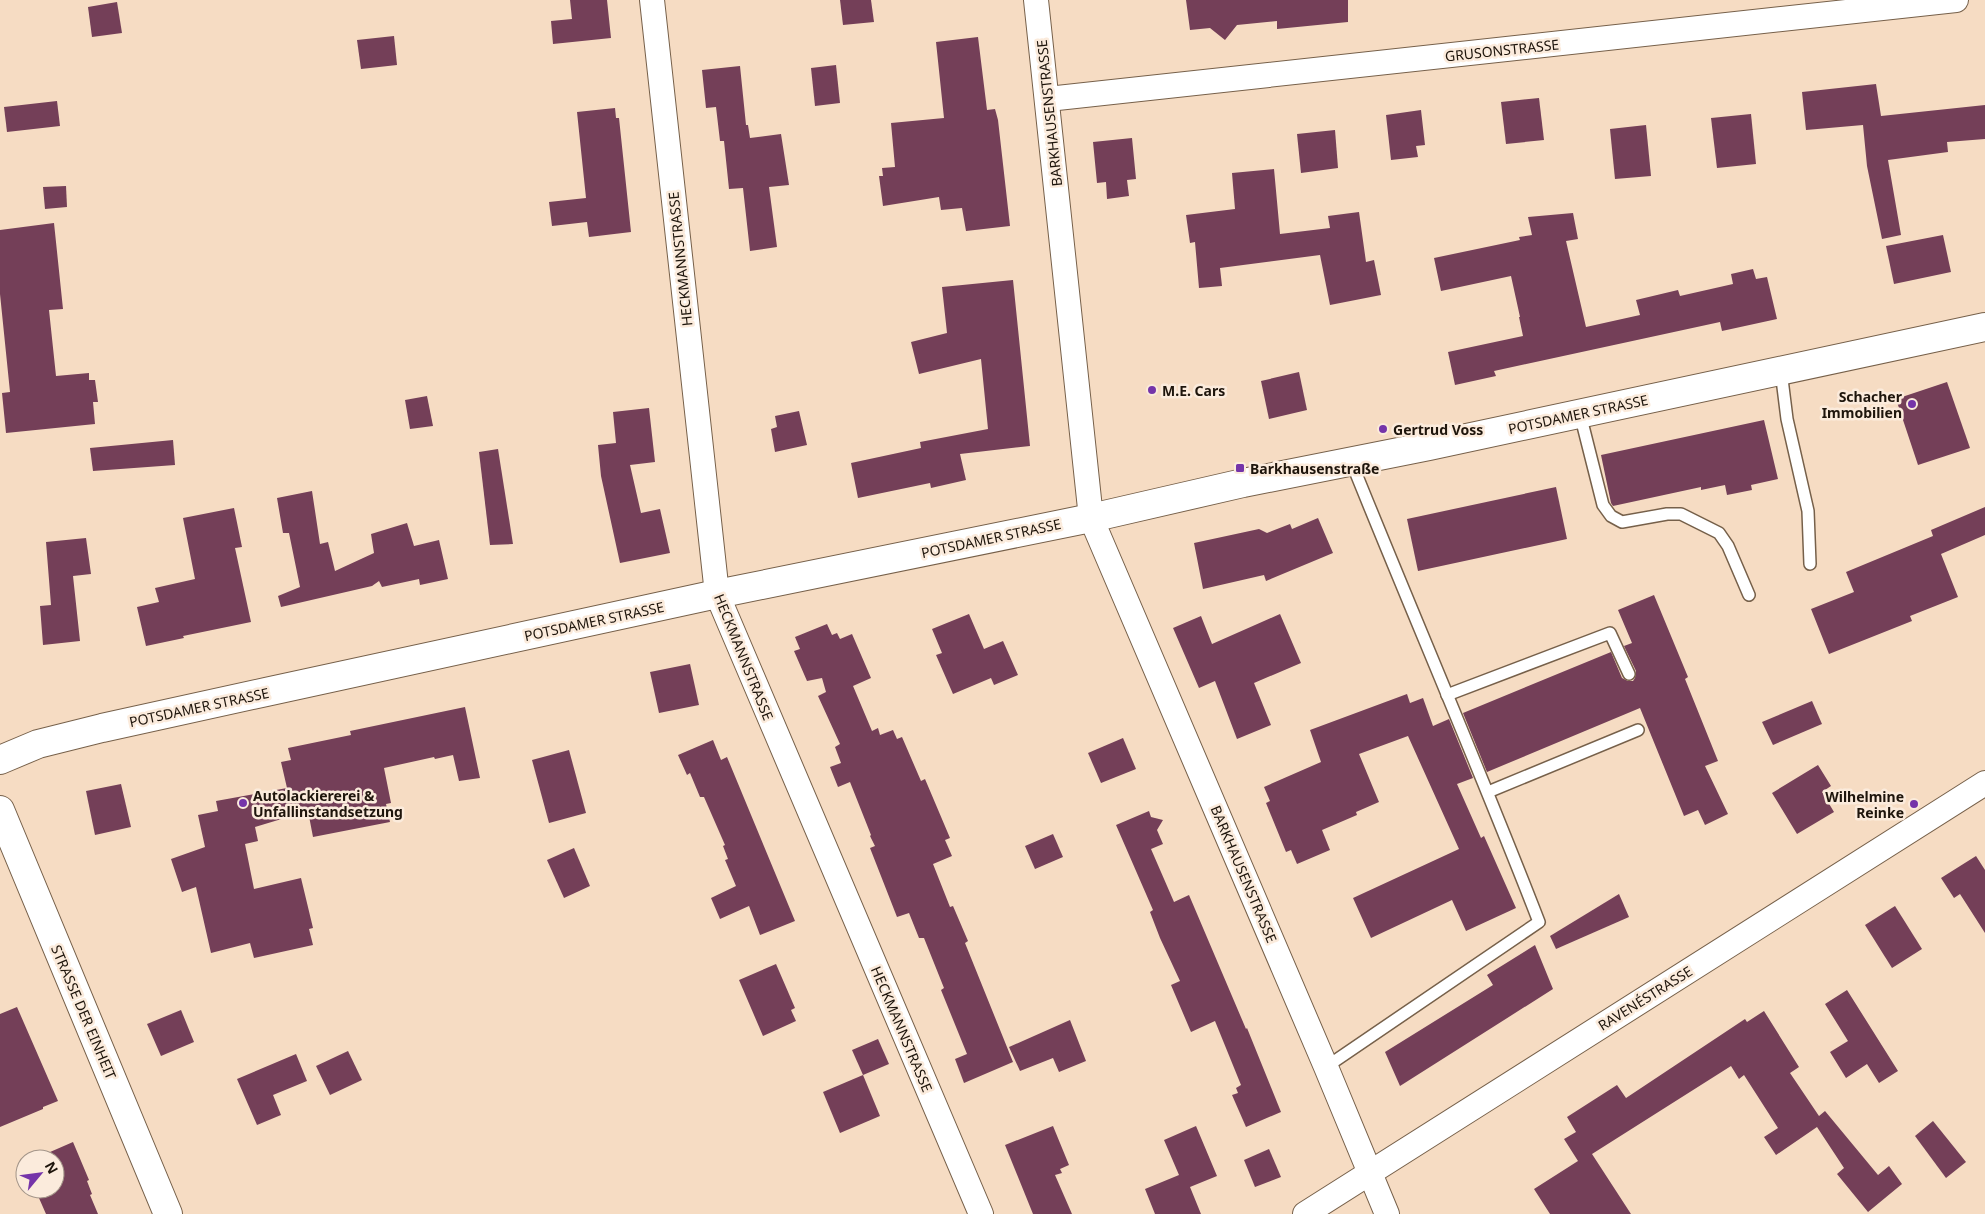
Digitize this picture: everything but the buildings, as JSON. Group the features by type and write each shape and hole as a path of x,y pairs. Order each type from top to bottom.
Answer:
{"street":[{"name":"HECKMANNSTRASSE","path":"652,0 716,594 981,1214"},
{"name":"BARKHAUSENSTRASSE","path":"1036,0 1092,518 1387,1214"},
{"name":"GRUSONSTRASSE","path":"1048,99 1956,0"},
{"name":"POTSDAMER STRASSE","path":"0,760 38,744 102,728 716,594 1092,518 1351,461 1985,327"},
{"name":"RAVENÉSTRASSE","path":"1305,1214 1985,783"},
{"name":"STRASSE DER EINHEIT","path":"0,810 168,1214"}],"lane":[{"path":"1782,371 1787,419 1808,511 1810,564"},
{"path":"1580,414 1603,504 1611,516 1622,522 1667,514 1681,514 1719,533 1728,546 1749,595"},
{"path":"1326,1067 1539,922 1488,792 1351,461"},
{"path":"1447,695 1610,633 1629,674"},
{"path":"1488,792 1638,730"}],"place":[{"name":"M.E. Cars","path":"1152,390"},
{"name":"Schacher Immobilien","path":"1912,404"},
{"name":"Gertrud Voss","path":"1383,429"},
{"name":"Barkhausenstraße","path":"1240,468"},
{"name":"Autolackiererei & Unfallinstandsetzung","path":"243,803"},
{"name":"Wilhelmine Reinke","path":"1914,804"}]}
